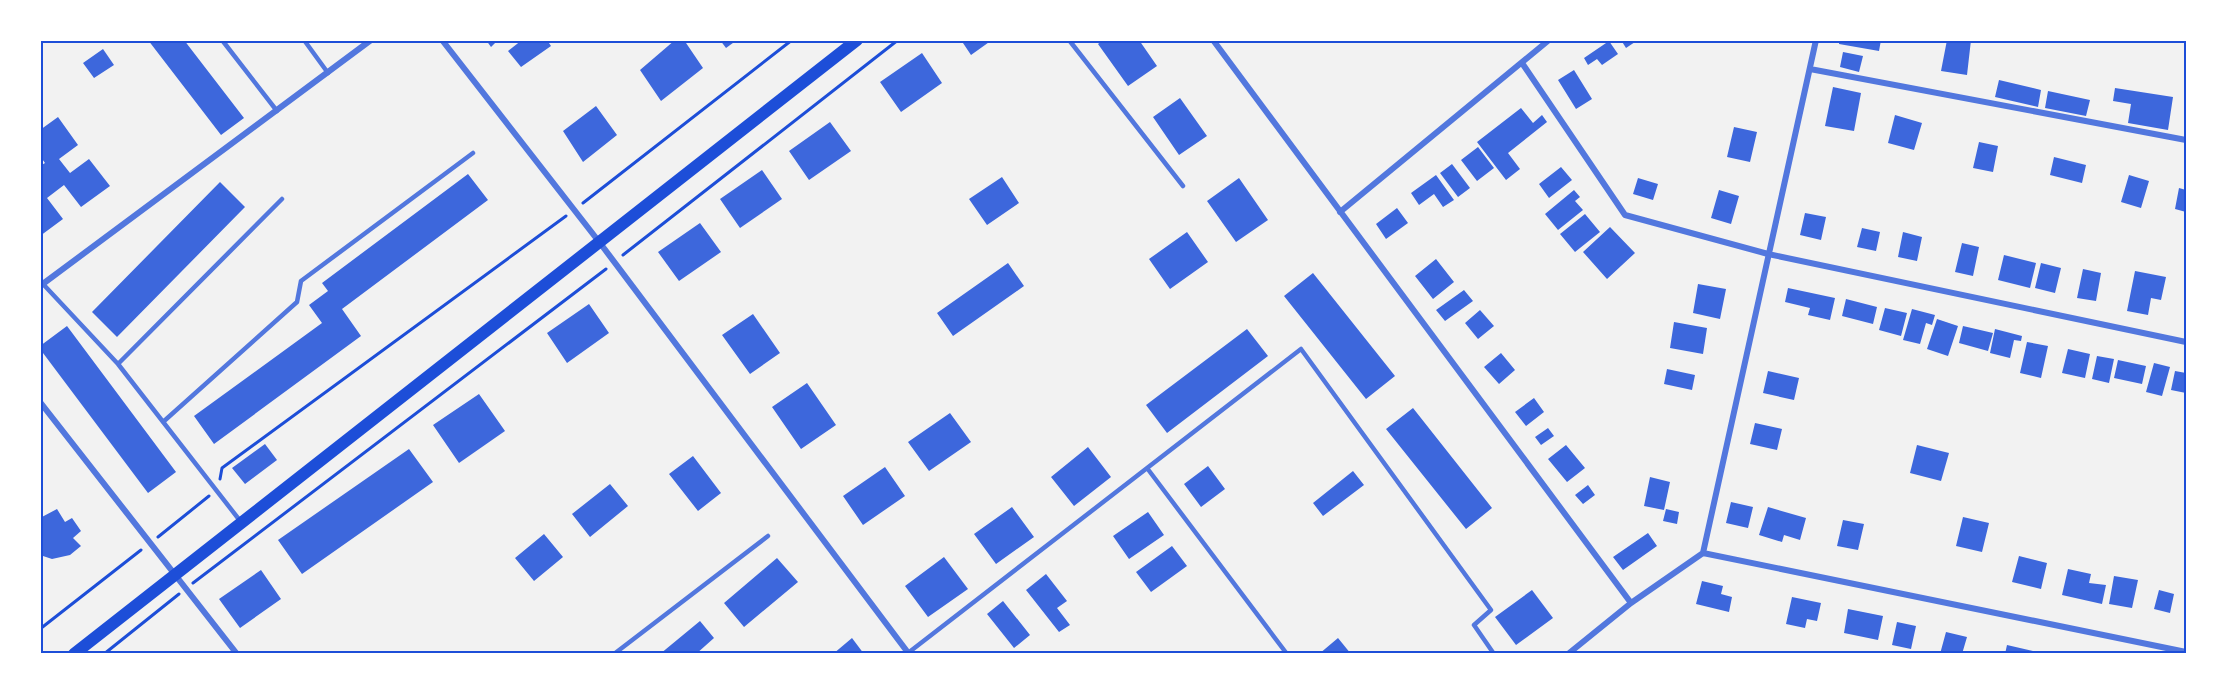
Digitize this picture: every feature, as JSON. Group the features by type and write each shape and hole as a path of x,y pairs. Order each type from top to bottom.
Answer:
{"main road":[{"path":"74,654 174,573 600,243 856,40"}],"street":[{"path":"42,285 371,40"},
{"path":"442,40 600,243 908,653"},
{"path":"1213,40 1631,603"},
{"path":"1340,212 1549,40"},
{"path":"1568,654 1631,603 1703,553 1816,40"},
{"path":"1522,63 1624,215 1768,254 2187,342"},
{"path":"1810,69 2187,140"},
{"path":"40,402 237,654"},
{"path":"1703,553 2187,652"}],"lane":[{"path":"222,40 277,111"},
{"path":"304,40 328,73"},
{"path":"1070,40 1184,186"},
{"path":"163,422 297,302 301,281 473,153"},
{"path":"118,364 282,199"},
{"path":"42,285 118,364 241,522"},
{"path":"908,653 1301,349 1491,610 1473,625 1494,654"},
{"path":"1147,468 1287,654"},
{"path":"615,654 768,536"}],"path":[{"path":"40,629 217,490 222,468 574,210 792,40"},
{"path":"104,654 186,588 614,262 898,40"}],"building":[{"path":"148,40 184,40 244,118 221,135"},
{"path":"486,40 498,40 491,47"},
{"path":"522,40 547,40 551,46 521,67 508,51"},
{"path":"675,40 684,40 703,68 661,101 640,70"},
{"path":"720,40 737,40 726,48"},
{"path":"961,40 992,40 971,55"},
{"path":"1103,40 1139,40 1157,66 1128,86 1098,44"},
{"path":"1621,40 1638,40 1626,48"},
{"path":"1839,40 1881,40 1879,51 1839,44"},
{"path":"1947,40 1971,40 1967,75 1941,71"},
{"path":"1609,41 1618,54 1602,65 1597,59 1588,65 1584,58"},
{"path":"103,49 114,65 94,78 83,63"},
{"path":"1843,52 1863,56 1859,72 1840,67"},
{"path":"922,53 942,83 901,112 880,82"},
{"path":"1574,70 1592,99 1576,109 1558,80"},
{"path":"1999,80 2041,90 2038,107 1995,97"},
{"path":"1833,87 1861,93 1854,131 1825,126"},
{"path":"2115,88 2173,97 2168,130 2128,123 2131,104 2113,101"},
{"path":"2048,91 2090,100 2086,116 2045,108"},
{"path":"1180,98 1207,136 1179,155 1153,117"},
{"path":"596,106 617,135 583,162 563,131"},
{"path":"1521,108 1533,123 1542,115 1547,122 1508,153 1520,169 1506,180 1477,142"},
{"path":"1895,115 1922,123 1914,150 1888,143"},
{"path":"58,117 78,145 59,159 70,173 89,159 110,186 81,207 64,185 47,198 63,219 40,236 40,166 45,163 40,156 40,130"},
{"path":"830,122 851,151 809,180 789,151"},
{"path":"1734,127 1757,132 1750,162 1727,157"},
{"path":"1979,142 1998,146 1993,172 1973,168"},
{"path":"1478,147 1494,168 1477,181 1461,160"},
{"path":"2054,157 2086,165 2082,183 2050,175"},
{"path":"1452,164 1470,188 1458,197 1440,173"},
{"path":"1561,167 1572,180 1549,198 1539,184"},
{"path":"762,170 782,199 740,228 720,199"},
{"path":"468,174 488,200 342,309 361,336 214,444 194,416 322,323 309,305 328,291 322,283"},
{"path":"1436,175 1454,200 1443,207 1434,194 1419,205 1411,193"},
{"path":"2129,175 2149,181 2141,208 2121,202"},
{"path":"1002,177 1019,203 987,225 969,199"},
{"path":"1239,178 1268,220 1236,242 1207,201"},
{"path":"1638,178 1658,184 1653,200 1633,194"},
{"path":"220,182 245,207 117,337 92,312"},
{"path":"2179,188 2186,190 2186,212 2175,209"},
{"path":"1574,190 1580,197 1575,201 1583,210 1558,230 1545,214"},
{"path":"1719,190 1739,196 1731,224 1711,218"},
{"path":"1397,208 1408,223 1386,239 1376,224"},
{"path":"1805,213 1826,217 1821,240 1800,235"},
{"path":"1585,214 1600,232 1575,252 1560,234"},
{"path":"700,223 721,252 679,281 658,252"},
{"path":"1610,227 1635,253 1607,279 1583,252"},
{"path":"1862,228 1880,232 1876,251 1857,247"},
{"path":"1187,232 1208,262 1170,289 1149,259"},
{"path":"1903,232 1922,237 1917,261 1898,257"},
{"path":"1962,243 1979,247 1973,276 1955,272"},
{"path":"2004,255 2036,263 2030,288 1998,280"},
{"path":"1436,259 1454,282 1433,299 1415,276"},
{"path":"1008,263 1024,286 953,336 937,313"},
{"path":"2041,263 2061,268 2055,293 2035,288"},
{"path":"2083,269 2101,273 2096,301 2077,298"},
{"path":"2135,271 2166,277 2161,300 2151,298 2148,315 2127,311"},
{"path":"1313,273 1395,376 1366,399 1284,296"},
{"path":"1698,284 1726,289 1720,319 1693,313"},
{"path":"1788,288 1835,298 1830,320 1808,315 1810,308 1785,302"},
{"path":"1464,290 1473,301 1445,321 1436,310"},
{"path":"1846,299 1877,307 1873,324 1842,316"},
{"path":"589,304 609,333 567,363 547,333"},
{"path":"1885,308 1907,313 1901,336 1879,330"},
{"path":"1912,309 1935,315 1932,325 1926,323 1920,344 1903,340"},
{"path":"1480,310 1494,326 1478,339 1465,323"},
{"path":"753,314 780,353 750,374 722,335"},
{"path":"1937,319 1958,326 1948,356 1927,349"},
{"path":"1674,322 1707,328 1703,354 1670,348"},
{"path":"67,326 176,472 148,493 40,349 40,346"},
{"path":"1963,326 1993,333 1988,351 1959,343"},
{"path":"1247,329 1268,356 1167,433 1146,405"},
{"path":"1995,329 2022,336 2021,341 2014,340 2010,358 1990,353"},
{"path":"2027,342 2048,346 2041,378 2020,373"},
{"path":"2068,349 2090,354 2085,378 2062,373"},
{"path":"1501,353 1515,370 1499,384 1484,367"},
{"path":"2097,356 2114,359 2109,383 2092,379"},
{"path":"2118,360 2146,366 2142,384 2114,378"},
{"path":"2154,363 2170,367 2162,396 2146,392"},
{"path":"1667,369 1695,375 1692,390 1664,384"},
{"path":"1768,371 1799,378 1794,400 1763,393"},
{"path":"2175,371 2186,373 2186,393 2171,390"},
{"path":"807,383 836,425 801,449 772,407"},
{"path":"479,394 505,431 459,463 433,425"},
{"path":"1534,398 1544,412 1526,426 1515,412"},
{"path":"1413,408 1492,508 1466,529 1386,429"},
{"path":"950,413 971,442 929,471 908,442"},
{"path":"1755,423 1782,429 1777,450 1750,444"},
{"path":"1548,428 1554,436 1541,445 1535,437"},
{"path":"265,444 277,460 245,484 232,468"},
{"path":"1566,445 1585,468 1567,482 1548,459"},
{"path":"1917,445 1949,453 1941,481 1910,473"},
{"path":"1088,447 1111,477 1074,506 1051,477"},
{"path":"409,449 433,482 302,574 278,540"},
{"path":"693,456 721,493 698,511 669,474"},
{"path":"1208,466 1225,489 1201,507 1184,484"},
{"path":"885,467 905,496 863,525 843,496"},
{"path":"1353,471 1364,485 1323,516 1313,503"},
{"path":"1650,477 1670,482 1664,510 1644,506"},
{"path":"610,484 628,506 590,537 572,514"},
{"path":"1588,485 1595,495 1583,504 1575,495"},
{"path":"1731,502 1753,507 1748,528 1726,523"},
{"path":"1012,507 1034,537 996,564 974,534"},
{"path":"1768,507 1806,518 1800,540 1784,535 1782,542 1759,535"},
{"path":"57,509 65,522 72,518 81,531 73,538 81,546 70,555 52,559 40,555 40,518"},
{"path":"1666,509 1679,512 1677,524 1663,521"},
{"path":"1148,512 1164,535 1129,559 1113,536"},
{"path":"1963,517 1989,523 1982,552 1956,546"},
{"path":"1843,520 1864,524 1858,550 1837,546"},
{"path":"1648,533 1657,546 1623,570 1613,557"},
{"path":"544,534 563,557 534,581 515,558"},
{"path":"1172,546 1187,566 1151,592 1136,572"},
{"path":"2019,556 2047,563 2041,589 2012,582"},
{"path":"944,557 968,589 928,617 905,586"},
{"path":"777,558 798,582 744,627 724,603"},
{"path":"2068,569 2091,574 2089,583 2106,585 2102,604 2062,595"},
{"path":"261,570 281,599 240,628 219,599"},
{"path":"1046,574 1067,601 1057,608 1070,625 1059,632 1026,590"},
{"path":"2114,576 2138,580 2132,608 2109,604"},
{"path":"1702,581 1723,586 1721,594 1732,597 1729,612 1696,604"},
{"path":"1532,590 1553,618 1516,645 1495,617"},
{"path":"2159,590 2174,594 2170,613 2154,609"},
{"path":"1792,597 1821,603 1817,621 1807,619 1805,628 1786,624"},
{"path":"1003,601 1030,635 1014,648 987,614"},
{"path":"1848,609 1883,616 1878,640 1844,633"},
{"path":"700,621 714,638 696,654 660,654"},
{"path":"1897,622 1916,626 1911,649 1892,645"},
{"path":"1946,632 1967,637 1962,654 1940,654"},
{"path":"852,638 864,654 833,654"},
{"path":"1338,638 1351,654 1319,654"},
{"path":"2007,645 2042,653 2042,654 2005,654"}]}
